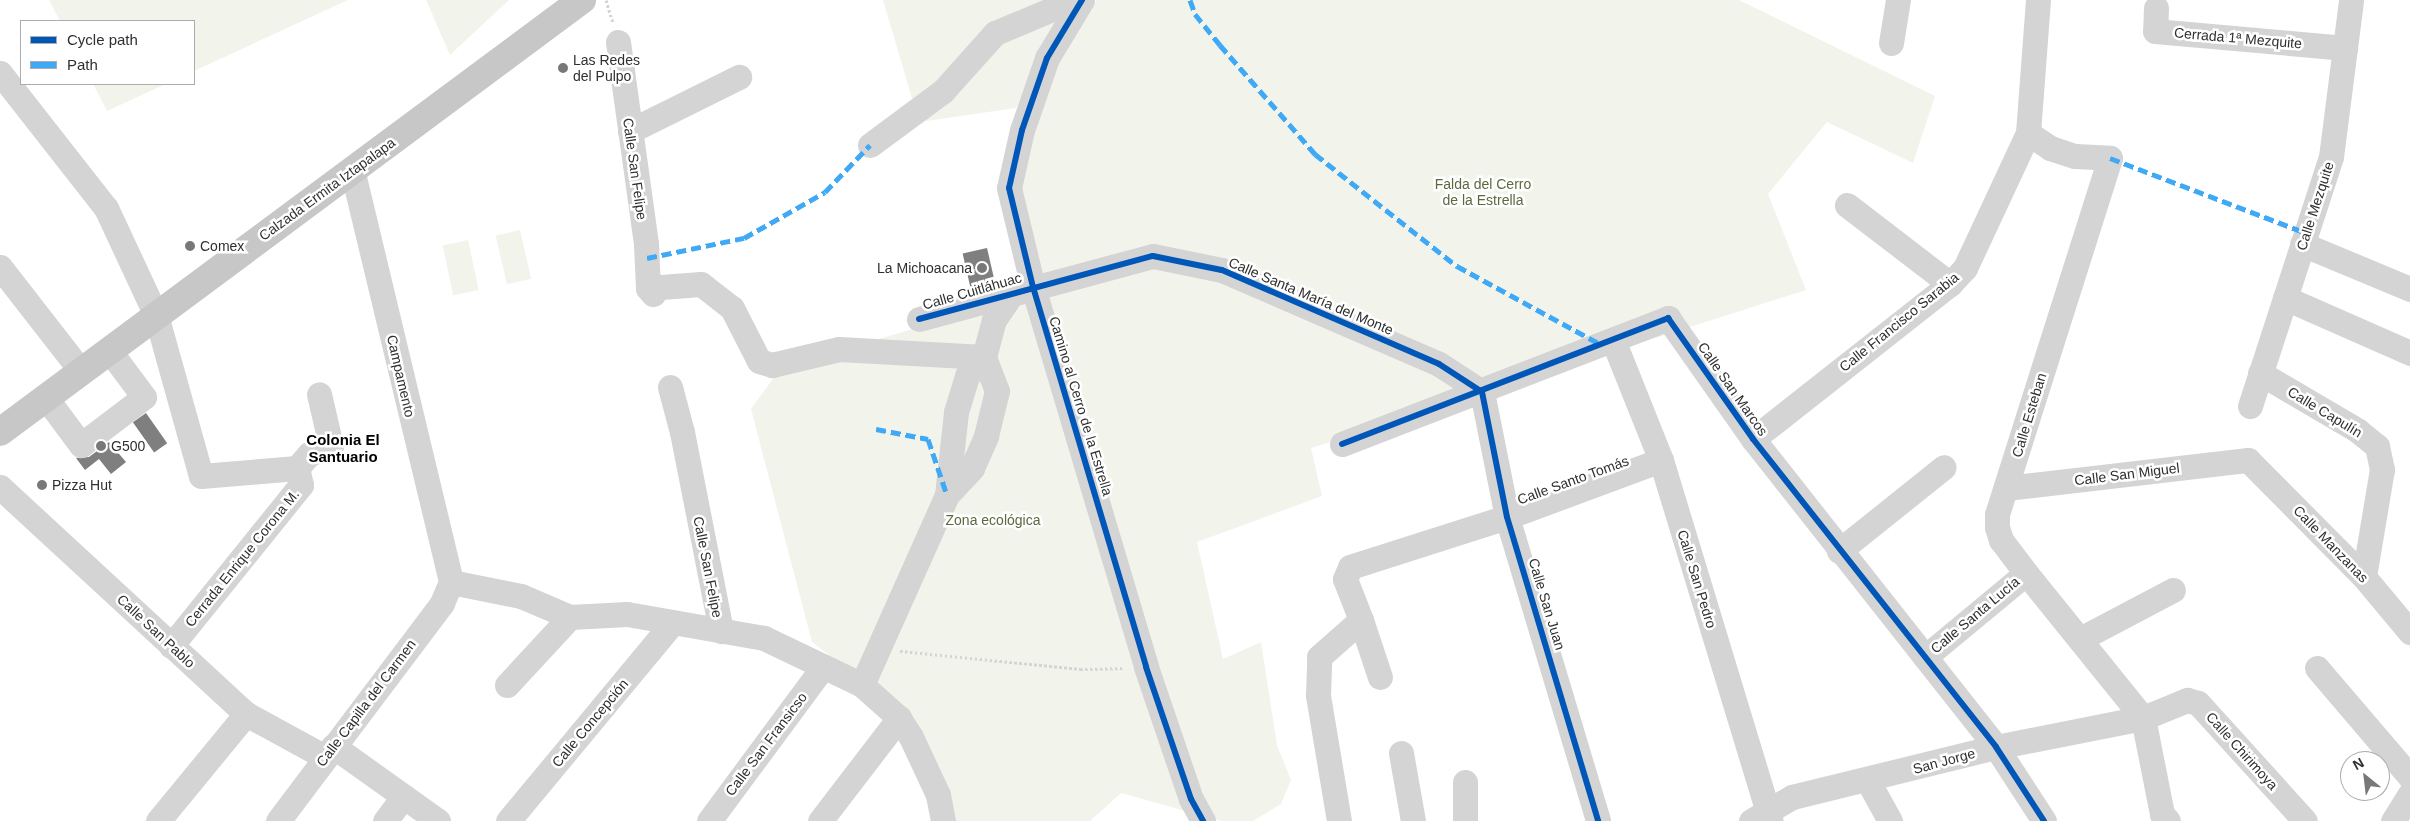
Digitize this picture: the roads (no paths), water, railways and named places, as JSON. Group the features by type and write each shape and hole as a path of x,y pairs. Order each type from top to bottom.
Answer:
{"main road":[{"name":"Calzada Ermita Iztapalapa","path":"0,432 156,314 582,0"}],"street":[{"path":"870,145 943,91 995,33 1074,0"},
{"name":"Camino al Cerro de la Estrella","path":"1082,0 1047,58 1022,130 1009,188 1023,290 1146,667 1191,799 1203,821"},
{"path":"1891,43 1898,0"},
{"name":"Calle Francisco Sarabia","path":"1752,439 1950,284 1965,268 2028,133 2038,0"},
{"name":"Calle Mezquite","path":"2250,406 2331,157 2351,0"},
{"name":"Cerrada 1ª Mezquite","path":"2156,8 2155,31 2345,48"},
{"name":"Calle San Felipe","path":"618,42 646,244 650,291 701,284 732,308 759,361 772,365 838,349 984,357"},
{"name":"Cerrada Enrique Corona M.","path":"0,73 106,208 156,314 201,476 297,468 309,454 331,446 319,394"},
{"path":"630,131 739,77"},
{"name":"Calle Esteban","path":"2028,133 2050,148 2075,156 2110,158 2006,488 1997,527 2001,540 2026,573 2143,718"},
{"name":"Campamento","path":"352,170 451,582"},
{"path":"1847,205 1950,284"},
{"path":"2302,244 2410,289"},
{"name":"Calle Santa María del Monte","path":"1023,290 1153,256 1222,270 1439,364 1482,392"},
{"path":"0,267 81,371"},
{"path":"862,685 947,495 956,412 967,376 984,357 994,320 1023,290"},
{"name":"Calle Cuitláhuac","path":"919,320 1023,290"},
{"path":"2285,298 2410,354"},
{"name":"Calle San Marcos","path":"1342,444 1482,392 1668,318 1752,439 1996,747 2044,821"},
{"name":"Calle San Pedro","path":"1613,340 1661,460 1763,818"},
{"path":"109,350 144,397"},
{"path":"947,495 972,468 986,436 997,391 984,357"},
{"name":"Calle Capulín","path":"2260,374 2357,430 2377,446 2382,469 2364,577"},
{"path":"46,398 81,445 144,397 176,387"},
{"name":"Calle San Felipe","path":"670,387 682,432 721,631"},
{"name":"Calle San Juan","path":"1482,392 1507,517 1598,821"},
{"name":"Calle Santo Tomás","path":"1361,620 1346,579 1350,567 1507,517 1661,460"},
{"name":"Calle San Miguel","path":"2006,488 2248,460"},
{"name":"Calle Manzanas","path":"2248,460 2364,577 2410,632"},
{"path":"1839,551 1944,467"},
{"name":"Cerrada Enrique Corona M.","path":"171,646 300,485 297,468"},
{"name":"Calle San Pablo","path":"0,487 246,714 329,752 404,796 438,821"},
{"name":"Calle Santa Lucía","path":"1925,657 2026,573"},
{"path":"451,582 521,596 570,617 627,614 671,625 764,638 862,685 899,718 938,795 943,821"},
{"name":"Calle Capilla del Carmen","path":"278,821 442,603 451,582"},
{"path":"2080,639 2173,590"},
{"path":"507,685 570,617"},
{"path":"1339,821 1318,695 1319,657 1361,620 1380,677"},
{"name":"Calle Concepción","path":"508,821 671,625"},
{"name":"Calle San Fransicso","path":"709,821 823,667"},
{"path":"2317,668 2410,778"},
{"name":"Calle Chirimoya","path":"2143,718 2187,700 2198,703 2305,821"},
{"path":"158,821 246,714"},
{"path":"820,821 899,718"},
{"path":"2143,718 2162,814 2168,821"},
{"name":"San Jorge","path":"1763,818 1792,797 1868,781 1996,747 2143,718"},
{"path":"1401,753 1413,821"},
{"path":"1868,781 1890,821"},
{"path":"1465,782 1466,821"},
{"path":"2393,821 2410,794"},
{"path":"385,821 404,796"}],"place":[{"name":"Las Redes del Pulpo","path":"563,68"},
{"name":"Comex","path":"190,246"},
{"name":"La Michoacana","path":"982,268"},
{"name":"G500","path":"101,446"},
{"name":"Pizza Hut","path":"42,485"}],"district":[{"name":"Colonia El Santuario","path":"343,448"}],"park label":[{"name":"Falda del Cerro de la Estrella","path":"1483,192"},
{"name":"Zona ecológica","path":"993,520"}]}
